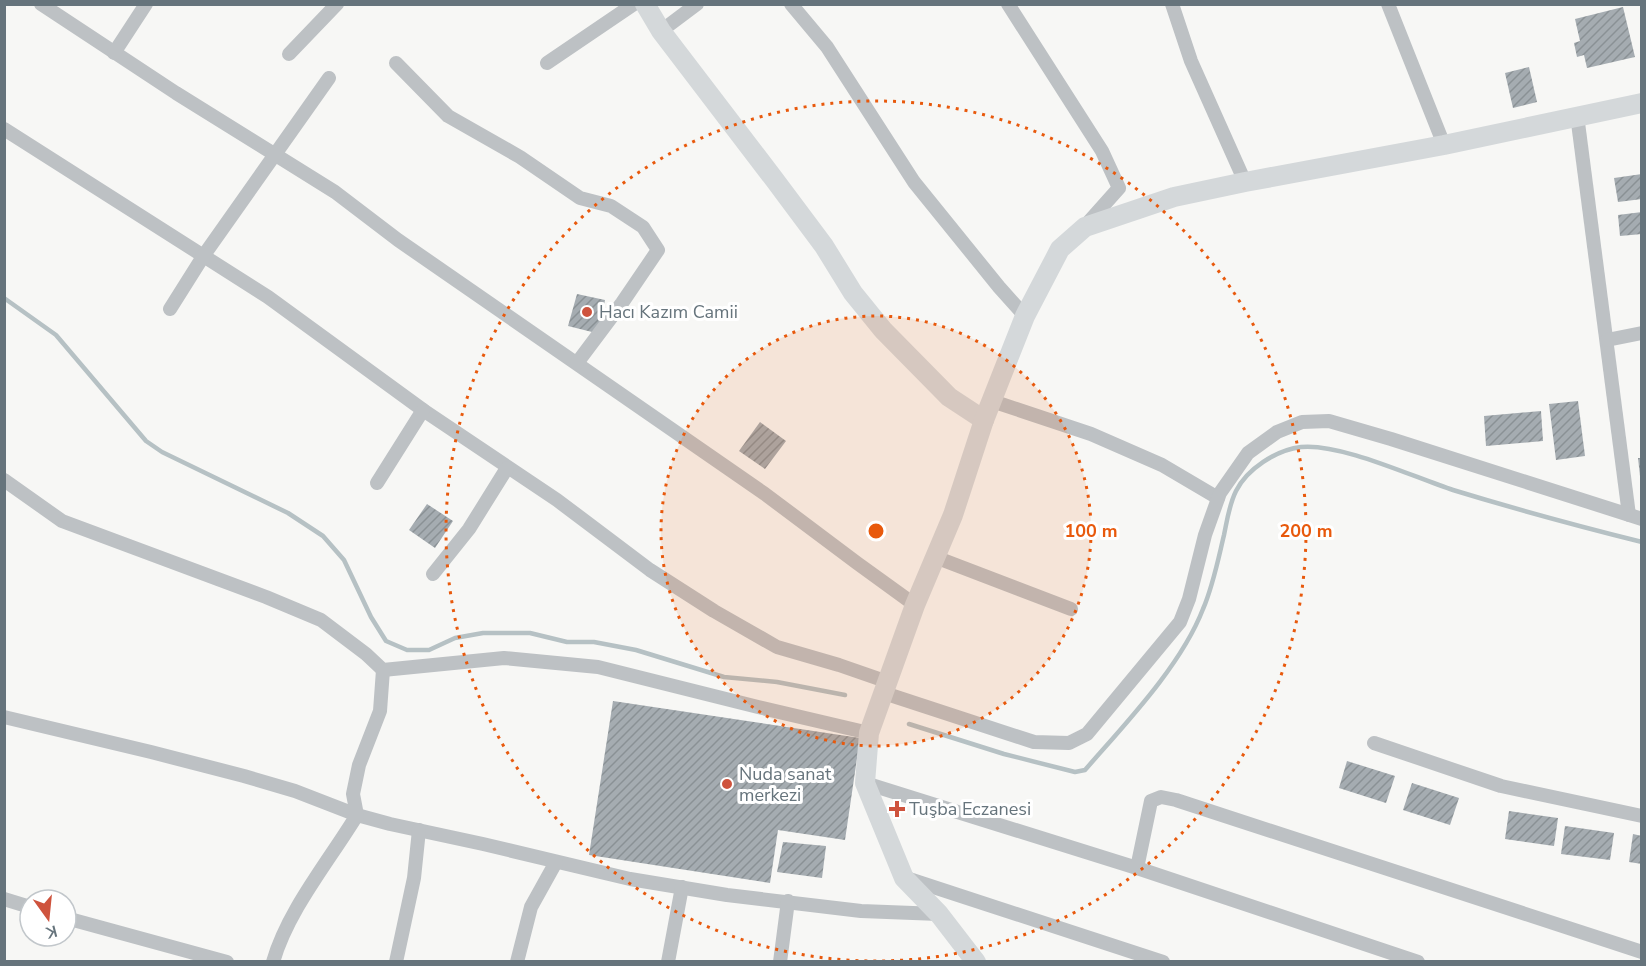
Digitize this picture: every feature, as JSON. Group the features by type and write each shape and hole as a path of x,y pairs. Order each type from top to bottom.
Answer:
{"street":[{"path":"41,4 114,53 265,147 275,156 335,192 407,247 765,494 915,605"},
{"path":"114,53 146,4"},
{"path":"289,54 337,4"},
{"path":"547,63 634,4"},
{"path":"645,4 661,31 824,246 853,293 883,330 949,398 984,420"},
{"path":"661,31 697,4"},
{"path":"791,4 826,47 914,182 1025,316"},
{"path":"976,962 939,914 904,878 865,783 869,733 915,605 953,514 984,420 1025,316 1060,249 1084,227 1119,188 1102,151 1008,4"},
{"path":"1172,4 1191,61 1245,182"},
{"path":"1388,4 1444,145"},
{"path":"396,63 448,116 520,157 580,198 611,206 643,227 658,250 577,363"},
{"path":"170,309 204,255 329,78"},
{"path":"1084,227 1174,197 1444,145 1641,103"},
{"path":"4,129 268,297 423,410 556,500 650,570 714,611 777,647 839,665 886,688 1034,742 1069,743 1087,734 1180,622 1189,599 1205,534 1218,498 1248,453 1277,432 1302,422 1329,421 1635,517 1607,340 1577,115"},
{"path":"1607,340 1641,333"},
{"path":"992,402 1091,434 1161,465 1218,498"},
{"path":"377,483 423,410"},
{"path":"433,574 469,529 507,468"},
{"path":"4,480 62,521 266,597 321,620 383,670 504,658 598,667 869,733"},
{"path":"935,557 1071,609"},
{"path":"273,962 276,951 296,912 357,815 353,795 359,765 380,711 383,670"},
{"path":"4,717 244,776 295,791 357,815 630,879 727,895 861,911 939,914"},
{"path":"1374,743 1501,786 1641,816"},
{"path":"865,783 1137,867 1418,962"},
{"path":"1137,867 1151,801 1161,797 1641,952"},
{"path":"396,962 414,878 420,830"},
{"path":"517,962 531,907 556,862"},
{"path":"904,878 1163,962"},
{"path":"668,962 682,886"},
{"path":"780,962 789,901"},
{"path":"78,921 227,962"}],"building":[{"path":"1623,7 1635,57 1587,68 1584,55 1577,57 1574,43 1580,41 1575,19"},
{"path":"1529,67 1537,102 1513,108 1505,73"},
{"path":"1642,174 1642,199 1618,202 1614,178"},
{"path":"1642,212 1642,234 1620,236 1618,215"},
{"name":"Hacı Kazım Camii","path":"577,294 605,300 601,325 592,332 568,326"},
{"path":"1578,401 1585,456 1556,460 1549,404"},
{"path":"1541,411 1543,441 1486,446 1484,416"},
{"path":"760,422 786,441 765,469 739,451"},
{"path":"1638,458 1642,458 1642,476 1640,476"},
{"path":"427,504 453,521 435,548 409,530"},
{"name":"Nuda sanat merkezi","path":"613,701 860,738 845,840 778,830 770,883 589,855"},
{"path":"1347,761 1395,776 1386,803 1339,788"},
{"path":"1412,783 1459,798 1450,825 1403,810"},
{"path":"1509,811 1558,818 1554,846 1505,839"},
{"path":"1565,826 1614,833 1610,860 1561,854"},
{"path":"1633,834 1642,836 1642,864 1629,862"},
{"path":"783,842 826,846 822,878 777,872"}],"waterway":[{"path":"4,298 56,335 146,441 162,452 288,513 323,536 344,560 371,617 386,641 407,650 429,650 455,638 483,633 530,633 567,642 594,642 636,650 724,677 777,682 845,695"},
{"path":"909,724 1004,754 1075,772 1085,770 1151,694 1181,652 1193,630 1210,591 1230,507 1241,483 1263,462 1291,449 1317,447 1356,455 1453,490 1642,542"}],"place":[{"name":"Hacı Kazım Camii","path":"587,312"},
{"name":"Nuda sanat merkezi","path":"727,784"},
{"name":"Tuşba Eczanesi","path":"897,809"}]}
